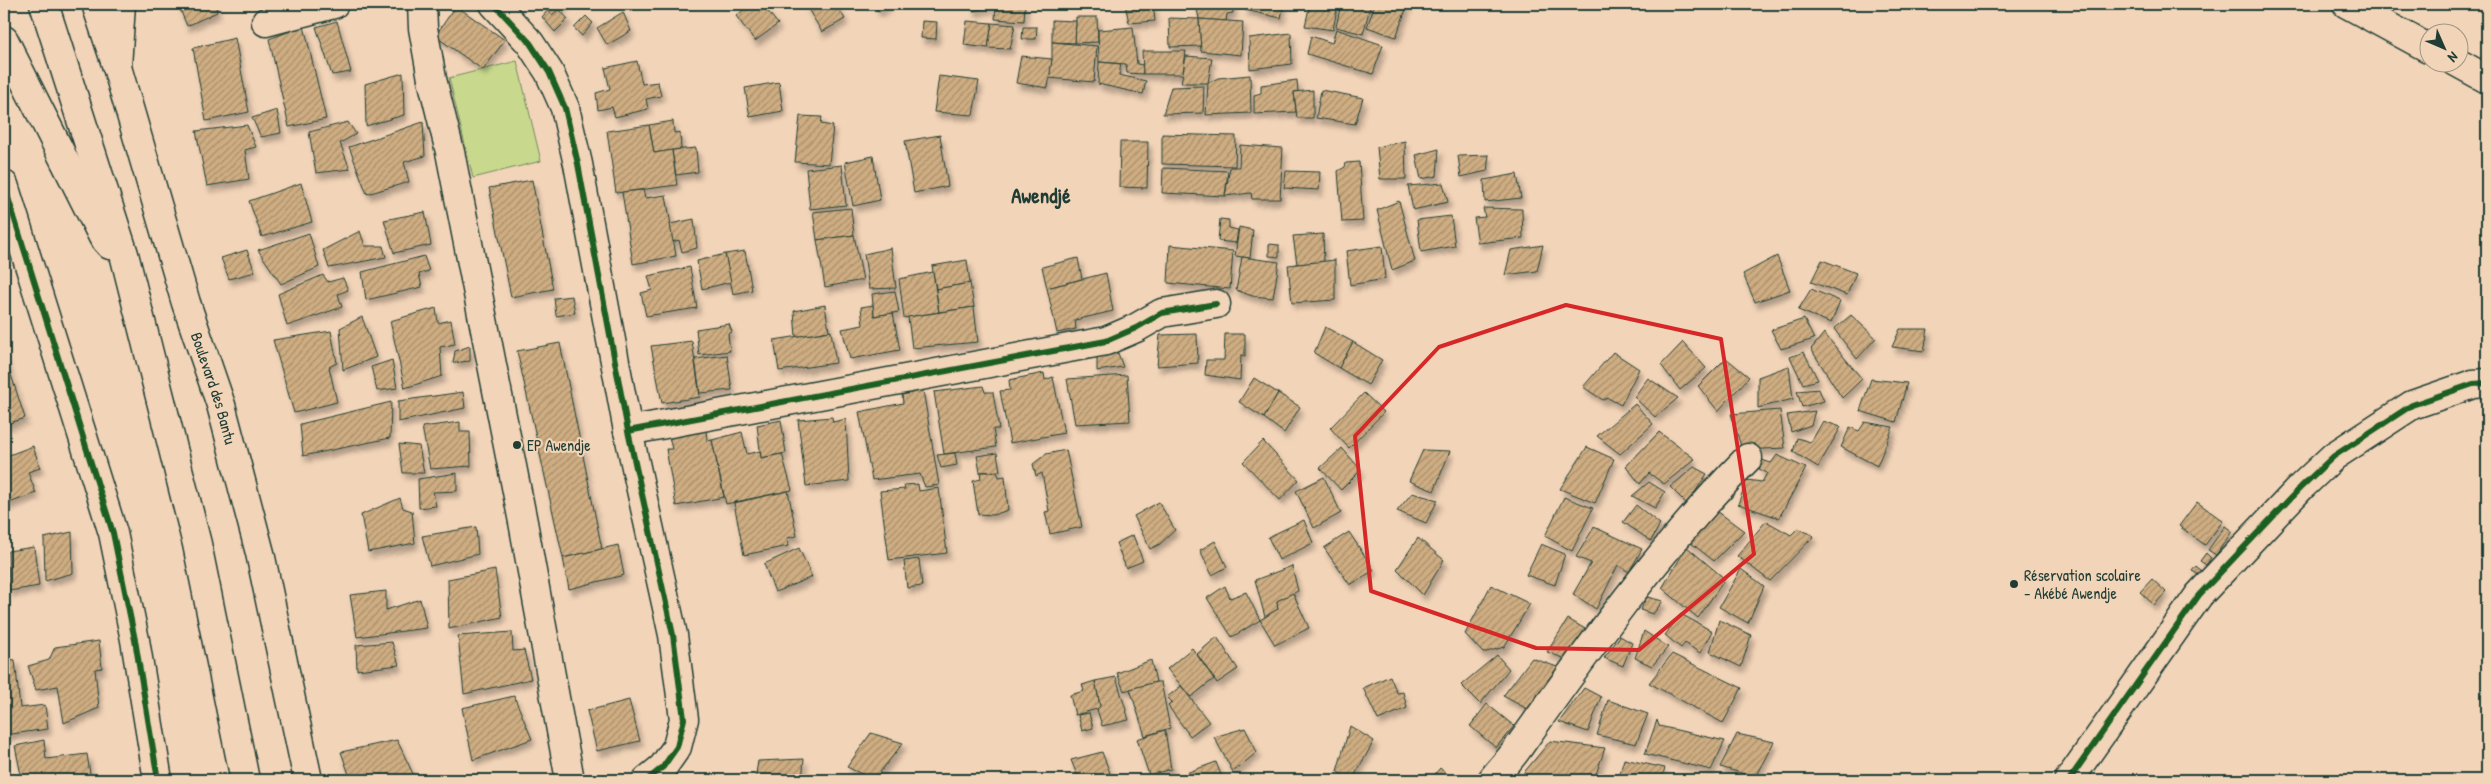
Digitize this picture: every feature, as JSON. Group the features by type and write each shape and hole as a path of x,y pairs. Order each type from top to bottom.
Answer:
{"main road":[{"path":"44,4 124,254 197,544 245,780"},
{"name":"Boulevard des Bantu","path":"96,4 117,67 186,303 221,405 260,553 308,780"},
{"path":"117,67 121,4"},
{"path":"266,22 334,4"},
{"path":"422,4 423,28 431,71 450,152 521,512 570,780"},
{"path":"494,4 530,43 549,72 565,108 578,164 628,431 673,635 684,719 677,747 663,767 647,780"},
{"path":"2347,4 2418,43"},
{"path":"4,40 103,237 114,249 124,254"},
{"path":"2468,69 2487,79"},
{"path":"4,186 113,533 135,640 158,780"},
{"path":"628,431 1106,341 1136,328 1162,313 1216,304"},
{"path":"2070,780 2199,595 2334,456 2412,405 2473,384 2487,383"},
{"path":"1492,780 1517,750 1576,668 1695,514 1748,458"}],"highlighted area":[{"path":"1566,305 1721,339 1754,554 1639,650 1536,648 1371,591 1355,436 1439,347"}],"green space":[{"path":"517,61 541,161 473,178 449,78"}],"building":[{"path":"186,4 216,4 217,12 187,26 179,7"},
{"path":"542,4 566,4 552,15"},
{"path":"751,4 762,4 778,24 755,41 736,16"},
{"path":"805,4 836,4 845,19 822,32"},
{"path":"873,4 889,4 879,12"},
{"path":"971,4 996,4 995,6 973,11"},
{"path":"996,4 1025,4 1024,21 995,19"},
{"path":"1125,4 1153,4 1155,21 1129,23"},
{"path":"1196,4 1233,4 1233,13 1227,14 1226,21 1199,19"},
{"path":"1246,4 1284,4 1281,18 1245,10"},
{"path":"1310,4 1338,4 1333,30 1305,26"},
{"path":"1341,4 1371,4 1363,34 1336,27"},
{"path":"1375,4 1408,4 1396,37 1367,27"},
{"path":"456,6 505,40 483,70 435,36"},
{"path":"559,9 568,19 555,32 542,17 548,10 552,15"},
{"path":"623,12 631,31 607,45 597,28"},
{"path":"586,16 593,23 582,36 574,28"},
{"path":"1076,17 1097,17 1098,42 1075,43"},
{"path":"1169,18 1199,19 1201,46 1170,47"},
{"path":"1199,19 1243,22 1241,55 1201,51"},
{"path":"1052,20 1076,21 1075,43 1052,42"},
{"path":"337,21 351,72 332,75 316,27"},
{"path":"922,21 937,22 936,39 921,38"},
{"path":"967,21 992,23 988,48 964,45"},
{"path":"992,23 1015,25 1010,49 988,48"},
{"path":"304,26 326,119 289,127 269,39"},
{"path":"1023,27 1037,27 1036,39 1022,39"},
{"path":"1133,27 1137,64 1143,65 1143,74 1127,73 1126,64 1099,62 1098,30"},
{"path":"1336,29 1383,45 1373,74 1307,54 1311,36 1332,43"},
{"path":"1291,33 1292,64 1250,69 1249,38"},
{"path":"235,38 249,112 206,121 193,48"},
{"path":"1052,42 1097,46 1094,82 1049,78"},
{"path":"1142,51 1186,51 1183,74 1143,74"},
{"path":"1021,56 1052,59 1048,88 1016,83"},
{"path":"1186,56 1212,58 1208,83 1181,83"},
{"path":"637,61 642,84 658,82 661,96 646,99 648,109 615,117 612,107 598,110 596,93 610,89 605,68"},
{"path":"1099,62 1121,64 1119,75 1146,81 1143,94 1098,84"},
{"path":"403,73 404,115 366,126 365,84"},
{"path":"1250,75 1251,113 1206,115 1208,83 1218,78"},
{"path":"939,76 979,81 973,115 934,112"},
{"path":"1297,80 1298,92 1294,92 1296,112 1254,114 1254,95 1261,93 1261,85"},
{"path":"779,82 783,111 750,117 745,88"},
{"path":"1204,86 1203,113 1163,114 1171,87"},
{"path":"1313,90 1313,118 1297,118 1294,92"},
{"path":"1321,90 1363,98 1355,124 1316,118"},
{"path":"277,110 281,133 261,137 252,118"},
{"path":"800,116 822,117 821,124 833,126 829,164 795,162"},
{"path":"673,121 674,133 680,132 681,149 654,153 649,125"},
{"path":"348,122 356,134 340,143 350,169 316,173 309,132"},
{"path":"423,122 425,156 404,162 409,182 367,194 349,147"},
{"path":"247,125 256,147 245,150 249,179 207,186 196,131"},
{"path":"649,125 654,153 672,150 677,185 616,193 607,131"},
{"path":"1162,134 1236,136 1235,166 1162,164"},
{"path":"940,135 948,186 914,193 905,141"},
{"path":"1405,141 1406,179 1380,179 1377,147"},
{"path":"1120,142 1148,142 1147,188 1119,187"},
{"path":"1240,145 1283,148 1280,199 1252,199 1251,193 1225,196 1230,167 1239,167"},
{"path":"696,148 698,172 676,175 672,150"},
{"path":"1439,149 1437,176 1421,179 1416,155"},
{"path":"1489,155 1487,171 1461,177 1458,156"},
{"path":"873,156 880,200 853,206 845,162"},
{"path":"1359,162 1363,221 1342,222 1338,171 1345,167 1346,163"},
{"path":"842,165 846,205 810,209 806,169"},
{"path":"1163,168 1228,171 1225,196 1162,193"},
{"path":"1286,171 1320,172 1319,190 1284,188"},
{"path":"1517,174 1521,198 1485,202 1484,180"},
{"path":"532,180 553,289 511,297 489,188"},
{"path":"301,183 312,222 262,237 249,201"},
{"path":"1443,183 1448,202 1413,210 1408,186"},
{"path":"643,190 645,198 666,195 676,256 633,264 622,192"},
{"path":"1399,201 1415,261 1392,270 1377,210"},
{"path":"851,208 854,235 817,240 813,212"},
{"path":"1483,208 1522,209 1523,238 1478,243 1474,218 1485,217"},
{"path":"425,212 431,245 394,253 384,220"},
{"path":"1451,216 1455,246 1421,252 1417,220"},
{"path":"694,219 697,248 682,252 679,240 673,242 670,224"},
{"path":"1220,219 1229,220 1229,228 1238,230 1236,243 1218,241"},
{"path":"1239,227 1253,230 1250,258 1235,256"},
{"path":"360,231 365,246 383,246 386,257 329,268 323,250"},
{"path":"309,233 319,267 281,284 258,250"},
{"path":"1323,234 1324,262 1297,264 1293,236"},
{"path":"854,235 863,280 825,287 817,240"},
{"path":"1269,244 1279,245 1279,257 1269,256"},
{"path":"1170,245 1233,251 1230,289 1168,283"},
{"path":"1543,245 1537,271 1505,275 1511,250"},
{"path":"1382,246 1385,279 1350,285 1346,251"},
{"path":"891,248 896,288 869,289 864,254"},
{"path":"247,250 255,272 229,279 221,258"},
{"path":"745,251 752,290 733,294 725,254"},
{"path":"725,254 731,282 702,289 697,261"},
{"path":"424,256 429,271 419,274 422,287 366,300 362,272"},
{"path":"1777,256 1790,290 1755,302 1743,274"},
{"path":"1242,257 1279,262 1273,298 1252,296 1236,290"},
{"path":"1078,258 1082,279 1047,288 1042,267"},
{"path":"967,260 970,283 936,289 932,266"},
{"path":"1335,260 1335,300 1292,303 1288,265"},
{"path":"1822,260 1856,273 1847,295 1811,282"},
{"path":"690,267 697,308 646,316 641,293 652,290 648,276"},
{"path":"933,272 939,312 904,318 899,279"},
{"path":"1106,273 1113,311 1075,320 1076,329 1057,333 1047,288"},
{"path":"323,275 328,282 343,278 348,290 338,294 342,307 287,326 278,294"},
{"path":"970,283 974,307 939,312 936,289"},
{"path":"1811,289 1840,301 1831,323 1798,310"},
{"path":"895,291 899,312 874,316 872,294"},
{"path":"572,296 575,313 556,316 554,298"},
{"path":"825,305 829,331 796,337 794,311"},
{"path":"873,305 874,316 893,313 900,350 850,359 842,329 863,325 861,307"},
{"path":"974,307 978,342 912,348 908,317"},
{"path":"436,308 438,323 451,320 455,344 440,347 442,376 405,388 390,321"},
{"path":"1851,315 1876,338 1857,359 1834,329"},
{"path":"362,317 376,357 343,370 340,328"},
{"path":"1804,319 1814,339 1781,349 1771,330"},
{"path":"729,324 732,332 728,334 730,351 699,355 696,329"},
{"path":"1325,327 1353,342 1339,368 1314,353"},
{"path":"1900,329 1928,329 1924,351 1892,347"},
{"path":"331,331 337,363 329,367 337,402 294,413 273,340"},
{"path":"831,331 836,363 779,371 774,340"},
{"path":"1824,333 1862,379 1842,398 1811,349"},
{"path":"1197,334 1198,363 1157,366 1160,335"},
{"path":"1225,334 1245,334 1245,356 1241,355 1240,380 1205,375 1206,360 1224,360"},
{"path":"692,341 700,397 662,403 651,346"},
{"path":"1353,342 1382,360 1368,385 1339,368"},
{"path":"1683,342 1706,368 1680,390 1661,365"},
{"path":"560,343 602,549 563,558 517,351"},
{"path":"470,346 470,361 453,363 455,351"},
{"path":"1613,352 1639,369 1621,405 1608,398 1603,400 1583,387"},
{"path":"1804,352 1818,380 1803,384 1790,357"},
{"path":"4,353 25,418 4,425"},
{"path":"1118,353 1123,367 1097,371 1097,356"},
{"path":"727,355 732,390 700,393 695,359"},
{"path":"1726,358 1749,377 1718,411 1698,386"},
{"path":"392,360 397,388 377,391 371,367"},
{"path":"1789,366 1793,399 1758,408 1758,377"},
{"path":"1044,373 1045,380 1053,377 1064,433 1010,443 1000,391 1010,390 1009,380"},
{"path":"1127,375 1130,421 1075,424 1067,379"},
{"path":"1254,378 1278,393 1264,418 1239,402"},
{"path":"1648,378 1678,398 1655,417 1634,397"},
{"path":"1871,379 1907,383 1896,422 1860,411"},
{"path":"983,386 985,392 993,392 999,429 993,429 996,447 944,454 934,392"},
{"path":"1819,389 1824,401 1802,407 1797,391"},
{"path":"923,390 939,485 925,487 920,474 872,480 859,412 903,403 902,395"},
{"path":"463,392 465,408 398,422 398,401"},
{"path":"1278,393 1300,407 1284,433 1264,418"},
{"path":"1364,393 1384,412 1349,448 1330,428"},
{"path":"391,402 390,438 303,456 300,424"},
{"path":"1635,404 1653,424 1620,454 1597,436"},
{"path":"1780,410 1785,448 1742,450 1731,414"},
{"path":"1815,411 1811,425 1791,432 1787,415"},
{"path":"832,417 833,422 846,419 849,481 806,486 798,420"},
{"path":"781,420 786,453 761,458 757,425"},
{"path":"1823,421 1841,427 1818,467 1793,452 1797,438 1811,442"},
{"path":"460,422 460,432 470,432 471,466 430,469 422,427"},
{"path":"1865,422 1893,427 1877,466 1841,447 1850,427 1859,431"},
{"path":"706,429 707,441 712,440 724,497 676,506 666,449 672,449 669,437"},
{"path":"742,432 747,454 760,451 761,458 782,454 792,490 726,504 712,440"},
{"path":"1659,432 1695,459 1664,484 1649,473 1640,484 1626,466"},
{"path":"1263,441 1299,480 1280,500 1243,462"},
{"path":"399,444 419,446 424,473 403,473"},
{"path":"33,446 40,468 28,472 36,493 4,505 4,457"},
{"path":"1587,447 1614,459 1595,503 1560,489"},
{"path":"1342,448 1361,470 1341,490 1320,468"},
{"path":"1066,450 1082,527 1050,534 1045,512 1049,511 1042,473 1036,476 1033,464 1046,454"},
{"path":"1423,450 1450,451 1434,491 1409,481"},
{"path":"955,453 957,465 941,468 937,455"},
{"path":"997,453 1000,471 980,472 977,456"},
{"path":"1777,455 1806,468 1779,518 1738,504 1747,480 1762,482 1767,473 1759,469 1762,460 1771,463"},
{"path":"1694,467 1707,474 1687,504 1670,487"},
{"path":"980,472 997,472 999,477 1005,476 1008,510 993,515 978,514 973,481 981,479"},
{"path":"457,473 457,491 433,492 436,506 419,508 418,479"},
{"path":"1324,477 1341,513 1314,528 1296,491"},
{"path":"1649,482 1665,492 1655,508 1632,496"},
{"path":"918,484 919,491 939,488 947,553 889,560 880,491 905,489 904,485"},
{"path":"788,491 797,536 787,538 788,546 744,555 734,503"},
{"path":"1412,493 1438,500 1426,523 1397,511"},
{"path":"1564,497 1593,508 1572,551 1545,536"},
{"path":"400,498 403,508 412,511 415,543 368,552 361,515"},
{"path":"1159,502 1175,530 1160,544 1150,549 1134,516"},
{"path":"2197,502 2223,521 2205,545 2179,526"},
{"path":"1636,505 1660,524 1651,541 1623,522"},
{"path":"1713,508 1744,531 1714,561 1686,539"},
{"path":"1304,520 1313,543 1279,560 1268,537"},
{"path":"1766,521 1791,535 1798,528 1814,536 1770,581 1737,556"},
{"path":"2225,526 2232,531 2216,555 2208,550"},
{"path":"476,527 478,554 430,566 422,536"},
{"path":"1594,527 1642,549 1629,572 1618,565 1596,609 1573,594 1591,563 1576,557"},
{"path":"72,532 73,573 45,581 44,538"},
{"path":"1349,532 1374,570 1350,585 1324,548"},
{"path":"1133,535 1143,561 1126,568 1116,543"},
{"path":"1418,538 1444,560 1423,595 1397,569"},
{"path":"1215,541 1227,567 1212,575 1200,550"},
{"path":"1541,544 1565,554 1555,585 1526,575"},
{"path":"618,545 624,575 569,589 563,558"},
{"path":"34,547 39,586 9,591 8,551"},
{"path":"1687,547 1725,579 1698,618 1662,588"},
{"path":"799,548 812,577 775,592 764,564"},
{"path":"2206,553 2211,558 2206,565 2200,561"},
{"path":"919,559 922,586 907,588 904,561"},
{"path":"1292,566 1298,591 1277,601 1278,609 1265,617 1255,580"},
{"path":"2196,566 2202,571 2199,575 2192,571"},
{"path":"1741,569 1764,586 1748,623 1719,607"},
{"path":"495,570 502,617 449,629 448,579"},
{"path":"2152,579 2166,592 2154,605 2140,592"},
{"path":"1491,585 1530,604 1504,647 1483,653 1465,634"},
{"path":"1225,586 1230,598 1246,592 1260,620 1232,637 1207,598"},
{"path":"386,591 386,610 420,599 427,628 357,637 350,595"},
{"path":"1293,593 1309,628 1275,645 1260,620 1278,609 1277,601"},
{"path":"1647,597 1663,601 1653,614 1640,610"},
{"path":"1681,614 1712,631 1700,653 1685,643 1681,648 1665,635"},
{"path":"1568,619 1587,630 1568,660 1547,652"},
{"path":"1719,620 1751,635 1741,667 1710,652"},
{"path":"1644,631 1668,647 1652,666 1635,658"},
{"path":"512,632 513,651 524,650 531,679 464,694 458,636"},
{"path":"1620,636 1632,643 1623,666 1604,658"},
{"path":"1217,637 1238,669 1217,683 1197,654"},
{"path":"99,641 102,668 95,669 99,708 64,723 58,686 36,690 28,666 49,660 55,647"},
{"path":"392,642 399,665 357,670 356,645"},
{"path":"1192,648 1214,679 1191,697 1167,669"},
{"path":"1672,654 1742,688 1723,723 1649,683"},
{"path":"1497,655 1509,669 1480,704 1461,685"},
{"path":"4,658 15,660 20,708 45,705 48,729 4,735"},
{"path":"1532,658 1560,668 1531,711 1503,696"},
{"path":"1151,660 1156,682 1124,691 1117,673"},
{"path":"1390,676 1397,693 1403,692 1407,708 1378,720 1363,688"},
{"path":"1116,677 1129,720 1102,726 1097,709 1100,706 1095,681"},
{"path":"1095,681 1100,706 1097,709 1075,715 1070,695 1084,691 1082,685"},
{"path":"1161,682 1170,728 1145,736 1130,689"},
{"path":"1181,686 1209,722 1190,736 1168,706 1172,702 1167,697"},
{"path":"1584,688 1601,697 1588,732 1559,722"},
{"path":"514,696 532,739 473,760 462,708"},
{"path":"629,700 640,741 597,751 587,711"},
{"path":"1608,700 1648,714 1636,744 1597,735"},
{"path":"1487,704 1514,726 1496,748 1470,726"},
{"path":"1089,713 1093,728 1082,731 1078,715"},
{"path":"1657,720 1659,726 1725,741 1711,770 1645,754"},
{"path":"1350,726 1374,741 1352,780 1348,780 1337,771"},
{"path":"1245,728 1257,752 1233,772 1214,737"},
{"path":"1165,730 1171,769 1149,775 1137,739"},
{"path":"871,733 903,743 874,780 847,767"},
{"path":"1737,734 1774,742 1755,777 1720,767"},
{"path":"44,740 46,759 87,754 91,780 22,780 15,746"},
{"path":"397,740 415,778 351,780 341,752"},
{"path":"1550,741 1605,748 1594,780 1533,780 1521,776"},
{"path":"1102,752 1110,773 1092,780 1079,780 1071,760"},
{"path":"804,759 802,780 755,780 758,761"},
{"path":"1624,759 1665,768 1661,780 1618,780"},
{"path":"1216,762 1223,780 1188,780 1186,773"},
{"path":"1440,768 1452,779 1453,780 1430,780"},
{"path":"533,777 534,780 494,780"}],"cycle path":[{"path":"494,4 530,43 549,72 565,108 578,164 628,431 673,635 684,719 677,747 663,767 647,780"},
{"path":"4,185 113,533 135,640 158,780"},
{"path":"628,431 1106,341 1136,328 1162,313 1216,304"},
{"path":"2069,780 2199,595 2301,487 2334,456 2412,405 2473,384 2487,383"}],"place":[{"name":"EP Awendje","path":"517,445"},
{"name":"Réservation scolaire - Akébé Awendje","path":"2014,584"}],"district":[{"name":"Awendjé","path":"1041,195"}]}
